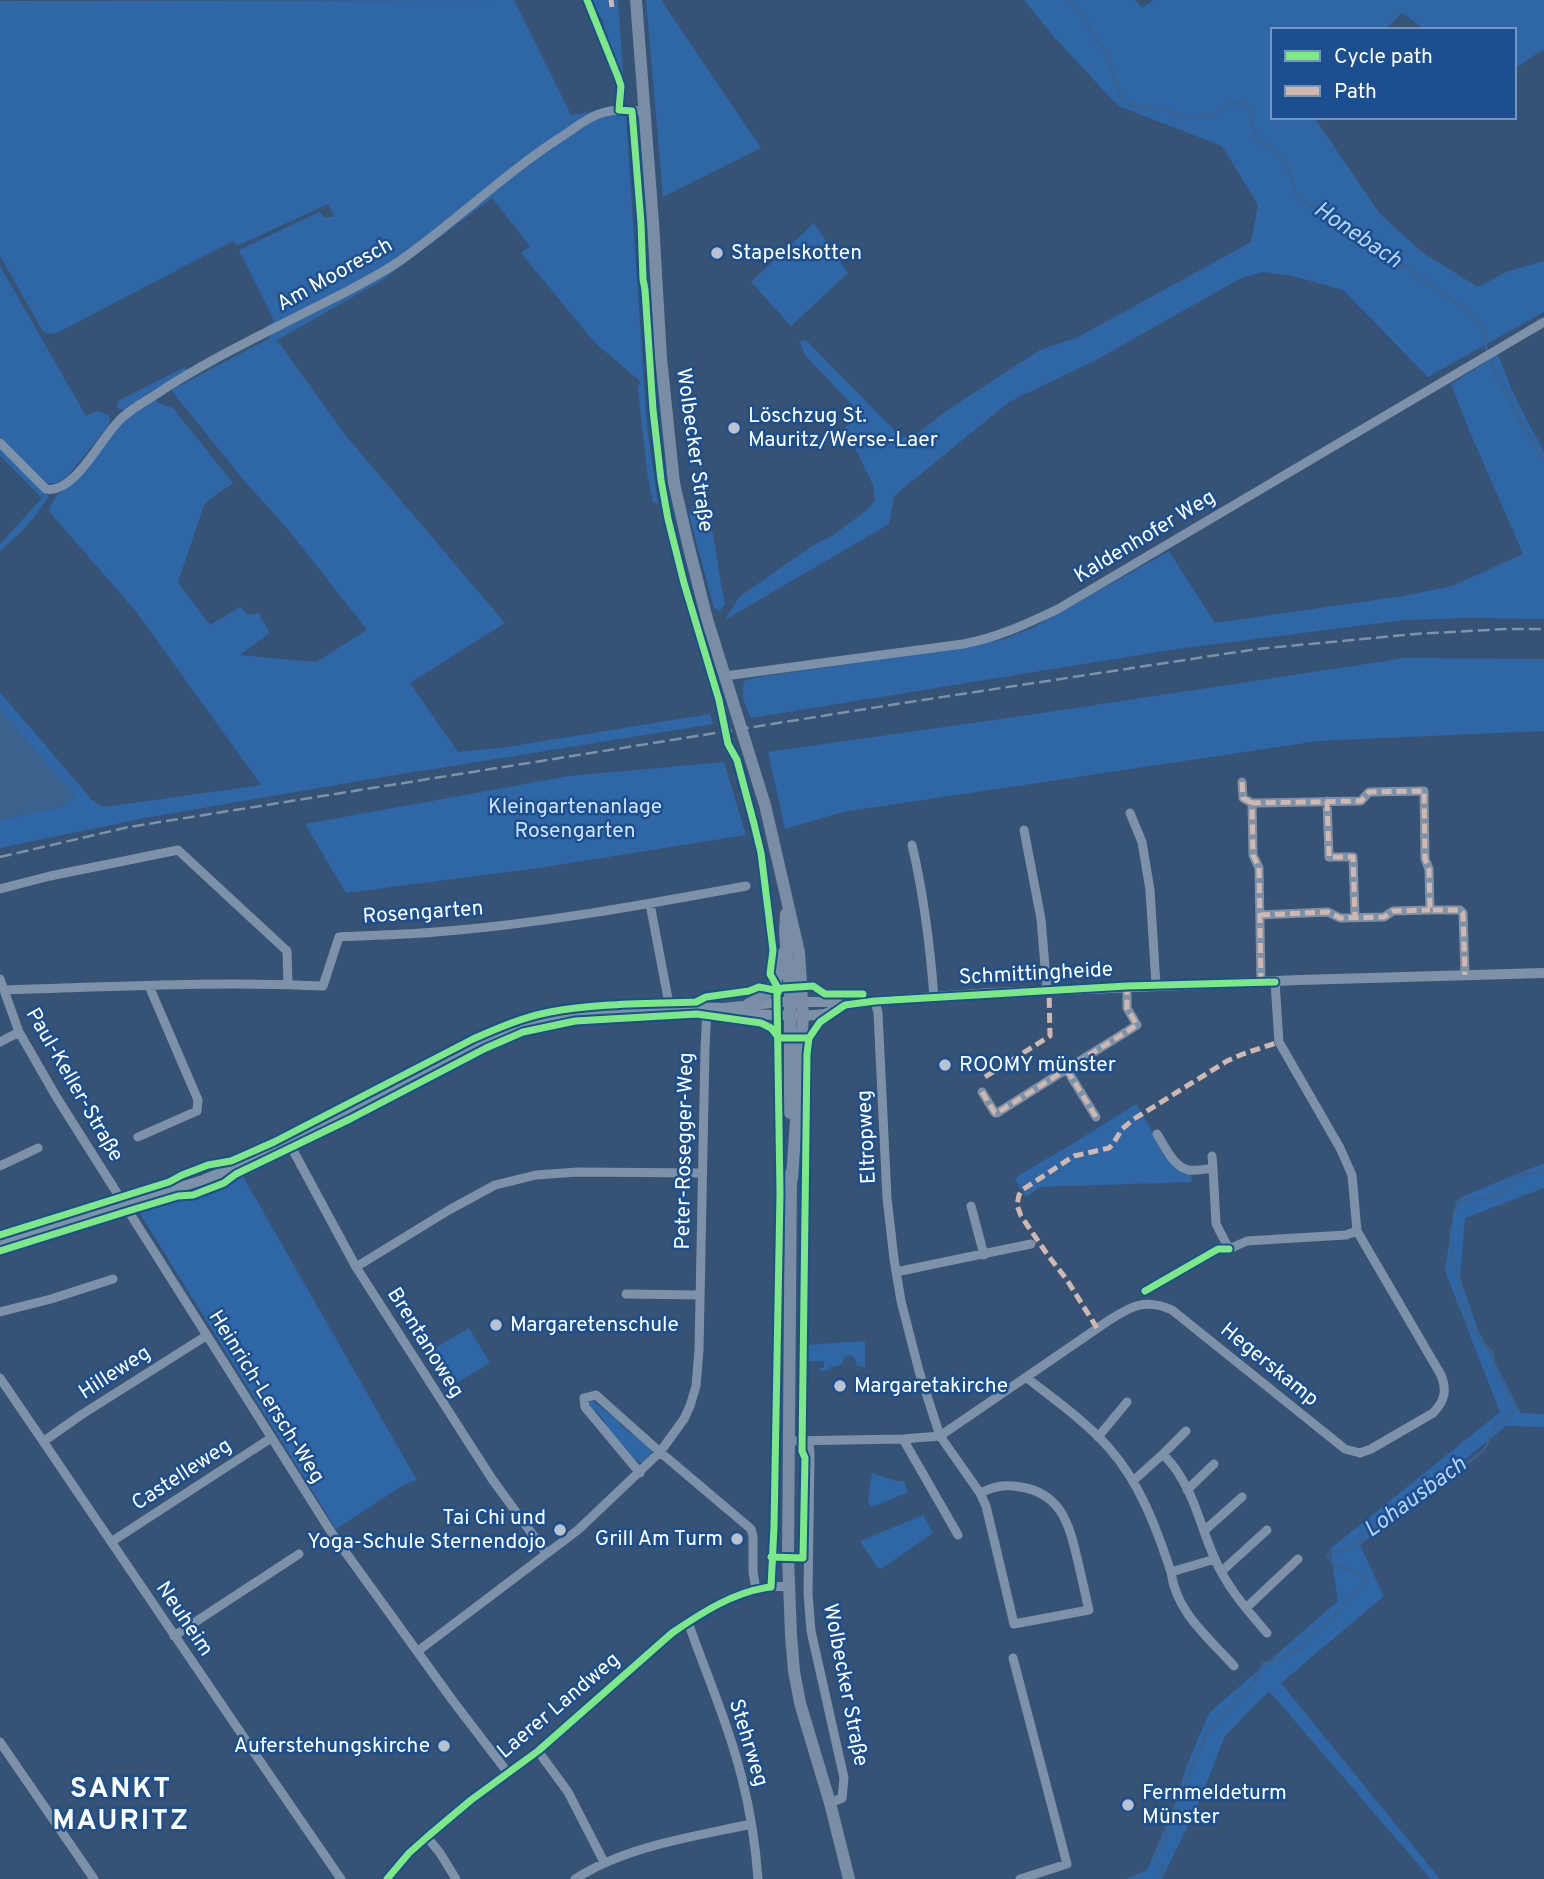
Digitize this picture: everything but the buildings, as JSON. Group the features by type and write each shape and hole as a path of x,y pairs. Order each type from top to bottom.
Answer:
{"main road":[{"name":"Wolbecker Straße","path":"636,0 661,358 674,484 724,676 765,805 799,952 796,1009 799,1082 792,1179 788,1586 794,1671 800,1703 831,1803 849,1879"},
{"name":"Wolbecker Straße","path":"786,893 785,933 796,1009"},
{"path":"749,1004 765,996 775,983 785,933"}],"street":[{"name":"Am Mooresch","path":"0,443 46,489 60,488 73,478 95,453 122,417 164,389 226,353 370,280 402,259 501,179 593,116 610,110 644,111"},
{"name":"Kaldenhofer Weg","path":"724,676 963,644 1017,629 1058,609 1544,322"},
{"path":"1242,782 1243,798 1252,803 1362,801 1369,792 1423,791 1430,910"},
{"path":"1327,802 1329,858 1353,857 1354,917"},
{"path":"1252,803 1253,855 1259,868 1261,983"},
{"path":"1130,813 1142,842 1150,890 1156,985"},
{"name":"Schmittingheide","path":"1024,830 1041,919 1047,990"},
{"name":"Schmittingheide","path":"912,845 925,909 934,997"},
{"path":"0,889 178,850 287,951 288,985"},
{"name":"Rosengarten","path":"4,990 149,986 323,986 339,936 435,932 545,920 746,886"},
{"path":"650,904 670,1009"},
{"path":"1260,915 1328,912 1340,918 1384,917 1393,911 1460,910 1463,913 1465,975"},
{"name":"Schmittingheide","path":"796,1009 825,1014 845,1005 875,1001 1127,986 1544,973"},
{"name":"Paul-Keller-Straße","path":"0,979 19,1032 124,1205"},
{"name":"Hegerskamp","path":"789,1441 940,1436 1124,1311 1136,1305 1155,1304 1172,1310 1345,1449 1360,1453 1371,1449 1433,1413 1441,1405 1445,1385 1357,1231 1352,1175 1340,1148 1279,1042 1275,982"},
{"path":"138,1137 197,1111 198,1100 149,986"},
{"path":"982,1092 997,1113 1138,1025 1127,1008 1127,986"},
{"name":"Eltropweg","path":"875,1001 878,1013 887,1198 896,1272 909,1336 940,1436 980,1493 986,1506 1014,1624 1089,1610 1070,1527 1056,1505 1038,1491 1011,1485 995,1486 980,1493"},
{"path":"723,1008 749,1004 796,1009"},
{"path":"0,1244 203,1180 238,1166 289,1143 502,1032 570,1015 707,1007 751,1014 796,1009"},
{"name":"Peter-Rosegger-Weg","path":"418,1651 578,1530 640,1473 660,1452 684,1419 696,1386 707,1007"},
{"path":"0,1042 19,1032"},
{"path":"1067,1070 1096,1117"},
{"path":"1157,1134 1172,1158 1185,1168 1213,1168"},
{"name":"Brentanoweg","path":"289,1143 356,1266 492,1479 546,1553"},
{"path":"0,1166 38,1148"},
{"path":"1212,1156 1216,1224 1229,1250 1247,1241 1346,1235 1357,1231"},
{"path":"356,1266 495,1185 536,1175 578,1172 702,1173"},
{"name":"Heinrich-Lersch-Weg","path":"124,1205 333,1535 508,1773"},
{"path":"971,1206 984,1255"},
{"path":"896,1272 1031,1244"},
{"path":"0,1312 51,1300 113,1279"},
{"path":"626,1294 700,1294"},
{"name":"Hilleweg","path":"44,1441 206,1336"},
{"name":"Neuheim","path":"0,1378 336,1878"},
{"path":"1027,1378 1083,1422 1110,1448 1133,1481 1154,1522 1171,1572 1173,1587 1184,1611 1234,1666"},
{"path":"640,1473 585,1407 584,1398 596,1395 751,1529 756,1588"},
{"path":"1098,1437 1127,1402"},
{"path":"1133,1481 1186,1431"},
{"name":"Castelleweg","path":"111,1542 271,1438"},
{"path":"903,1439 958,1535"},
{"name":"Wolbecker Straße","path":"809,1441 808,1592 811,1631 844,1778 842,1798 831,1803"},
{"path":"1163,1454 1180,1475 1222,1572 1238,1599 1267,1633"},
{"path":"1187,1490 1214,1464"},
{"path":"1204,1531 1242,1497"},
{"path":"1222,1572 1267,1530"},
{"path":"174,1636 299,1555"},
{"path":"1171,1572 1215,1559"},
{"path":"1246,1608 1298,1559"},
{"name":"Laerer Landweg","path":"387,1879 427,1837 471,1800 538,1751 672,1633 722,1602 756,1588 788,1586"},
{"name":"Stehrweg","path":"688,1622 734,1749 751,1824 758,1879"},
{"path":"1013,1658 1067,1864 1020,1879"},
{"path":"0,1742 94,1879"},
{"path":"538,1751 568,1792 604,1863"},
{"path":"575,1879 587,1876 604,1863 659,1845 751,1824"},
{"path":"427,1837 456,1879"}],"green space":[{"path":"514,0 571,115 619,104 603,21 591,0 618,0 647,427 658,504 653,502 647,472 638,389 640,381 595,343 521,253 530,246 492,198 383,280 277,340 347,437 505,623 410,683 458,752 500,748 710,714 713,724 145,818 0,848 0,820 61,807 75,796 0,710 0,692 92,800 104,807 261,785 138,614 48,510 56,496 74,480 122,422 154,399 173,408 233,483 205,503 178,582 210,625 240,607 247,614 254,615 258,612 270,633 240,655 316,662 367,630 291,533 241,477 171,390 270,338 263,328 274,321 239,250 319,212 325,217 334,217 328,204 237,246 233,241 55,334 46,333 0,256 0,1"},
{"path":"646,0 661,0 761,148 663,197"},
{"path":"1024,0 1135,0 1142,8 1153,0 1544,0 1544,49 1516,68 1516,28 1422,28 1402,13 1386,28 1271,28 1271,119 1315,119 1380,214 1422,252 1478,287 1508,271 1544,261 1544,312 1428,377 1343,290 1293,276 1263,272 1241,278 1096,360 1009,402 894,496 889,524 725,620 739,597 812,546 833,535 867,510 875,500 873,485 853,444 849,440 832,447 830,444 854,418 856,409 805,355 799,341 806,340 901,437 913,437 946,411 1040,350 1078,337 1251,242 1258,205 1222,146 1118,106"},
{"path":"814,223 848,273 791,326 751,282"},
{"path":"0,266 86,416 97,411 109,415 110,424 67,477 56,483 47,483 0,437"},
{"path":"1498,354 1513,393 1544,452 1544,619 1405,620 1177,649 751,718 743,695 744,681 968,647 1004,639 1034,627 1169,551 1215,623 1403,596 1452,586 1523,554 1451,384"},
{"path":"185,367 187,371 124,410 117,408 118,401"},
{"path":"0,449 49,496 27,526 0,551 0,544 42,498 0,456"},
{"path":"700,505 707,509 713,533 725,604 720,611 714,608 690,519 693,506"},
{"path":"1405,658 1544,659 1544,731 1318,741 843,812 785,829 768,752 1035,714"},
{"name":"Kleingartenanlage Rosengarten","path":"724,762 746,835 539,868 346,893 305,824 569,776"},
{"path":"1136,1104 1169,1160 1191,1173 1192,1182 1040,1187 1026,1197 1015,1179"},
{"path":"1544,1163 1544,1188 1465,1218 1460,1278 1478,1330 1521,1413 1544,1414 1544,1427 1506,1426 1360,1545 1384,1596 1281,1683 1440,1879 1431,1879 1269,1691 1225,1736 1199,1802 1162,1879 1126,1879 1147,1870 1176,1803 1186,1767 1209,1713 1338,1601 1330,1549 1500,1412 1445,1271 1454,1208 1458,1210 1455,1203 1461,1197"},
{"path":"241,1173 417,1480 405,1484 336,1529 137,1209 205,1193"},
{"path":"469,1328 490,1363 450,1387 428,1352"},
{"path":"865,1341 865,1367 857,1366 851,1355 845,1357 841,1365 830,1367 829,1370 820,1371 820,1368 824,1368 824,1361 806,1361 806,1345"},
{"path":"592,1400 652,1448 644,1462 638,1462 604,1424 605,1421 593,1411 588,1404"},
{"path":"872,1473 904,1481 908,1492 871,1506 868,1502"},
{"path":"923,1515 933,1533 881,1569 877,1567 860,1541"}],"shaded area":[{"path":"0,710 75,796 61,807 0,820"}],"waterway":[{"name":"Honebach","path":"1067,0 1084,18 1099,44 1108,51 1121,96 1131,105 1191,117 1214,114 1230,102 1246,104 1251,113 1256,137 1260,143 1266,144 1280,155 1299,197 1381,254 1407,267 1468,311 1483,330 1487,351"},
{"name":"Honebach","path":"1489,357 1495,374 1524,428 1544,459"},
{"name":"Lohausbach","path":"1454,1213 1460,1200 1500,1194 1524,1175 1544,1170"},
{"name":"Lohausbach","path":"1158,1879 1163,1870 1156,1860 1156,1855 1165,1839 1172,1813 1206,1735 1253,1684 1263,1664 1301,1649 1310,1634 1328,1623 1366,1580 1366,1576 1333,1564 1328,1556 1330,1552 1354,1545 1364,1535 1397,1517 1431,1485 1457,1467 1464,1466 1485,1449 1496,1424 1515,1411 1515,1406 1494,1366 1490,1349 1484,1346 1467,1322 1467,1309 1460,1301 1461,1283 1452,1257 1450,1231"}],"railway":[{"path":"0,857 129,827 1257,649 1415,634 1544,629"}],"marked path":[{"path":"611,0 612,7"},
{"path":"1242,782 1243,798 1252,803"},
{"path":"1261,983 1259,868 1253,855 1252,803 1361,801 1369,792 1424,791 1425,859 1429,869 1430,910 1460,910 1463,913 1465,975"},
{"path":"1327,801 1329,857 1353,857 1355,917"},
{"path":"1260,915 1328,912 1340,918 1384,917 1393,911 1430,910"},
{"path":"982,1092 997,1113 1137,1025 1127,1008 1127,986"},
{"path":"985,1077 1050,1036 1049,990"},
{"path":"1097,1328 1067,1280 1021,1216 1017,1205 1022,1190 1074,1156 1109,1148 1122,1129 1134,1119 1227,1061 1279,1042"},
{"path":"1067,1070 1096,1117"}],"cycle path":[{"path":"387,1879 427,1837 471,1800 538,1751 672,1633 732,1598 771,1587 780,1193 779,990 770,974 773,950 761,853 737,760 728,744 719,700 684,583 661,480 653,410 632,111 619,110 621,86 587,0"},
{"path":"771,1557 803,1558 807,1054 809,1038 820,1022 845,1005 875,1001 1127,986 1275,982"},
{"path":"0,1235 169,1182 208,1165 231,1161 274,1142 473,1039 530,1017 586,1007 696,1002 706,997 759,987 775,990 813,986 825,994 863,994"},
{"path":"0,1251 178,1196 193,1195 224,1183 236,1174 523,1032 575,1021 697,1014 761,1023 771,1028 779,1038 809,1038"},
{"path":"1145,1291 1218,1249 1229,1249"}],"place":[{"name":"Stapelskotten","path":"717,253"},
{"name":"Löschzug St. Mauritz/Werse-Laer","path":"734,428"},
{"name":"ROOMY münster","path":"945,1065"},
{"name":"Margaretenschule","path":"496,1325"},
{"name":"Margaretakirche","path":"840,1386"},
{"name":"Tai Chi und Yoga-Schule Sternendojo","path":"560,1530"},
{"name":"Grill Am Turm","path":"737,1539"},
{"name":"Auferstehungskirche","path":"444,1746"},
{"name":"Fernmeldeturm Münster","path":"1128,1805"}],"district":[{"name":"SANKT MAURITZ","path":"121,1806"}]}
